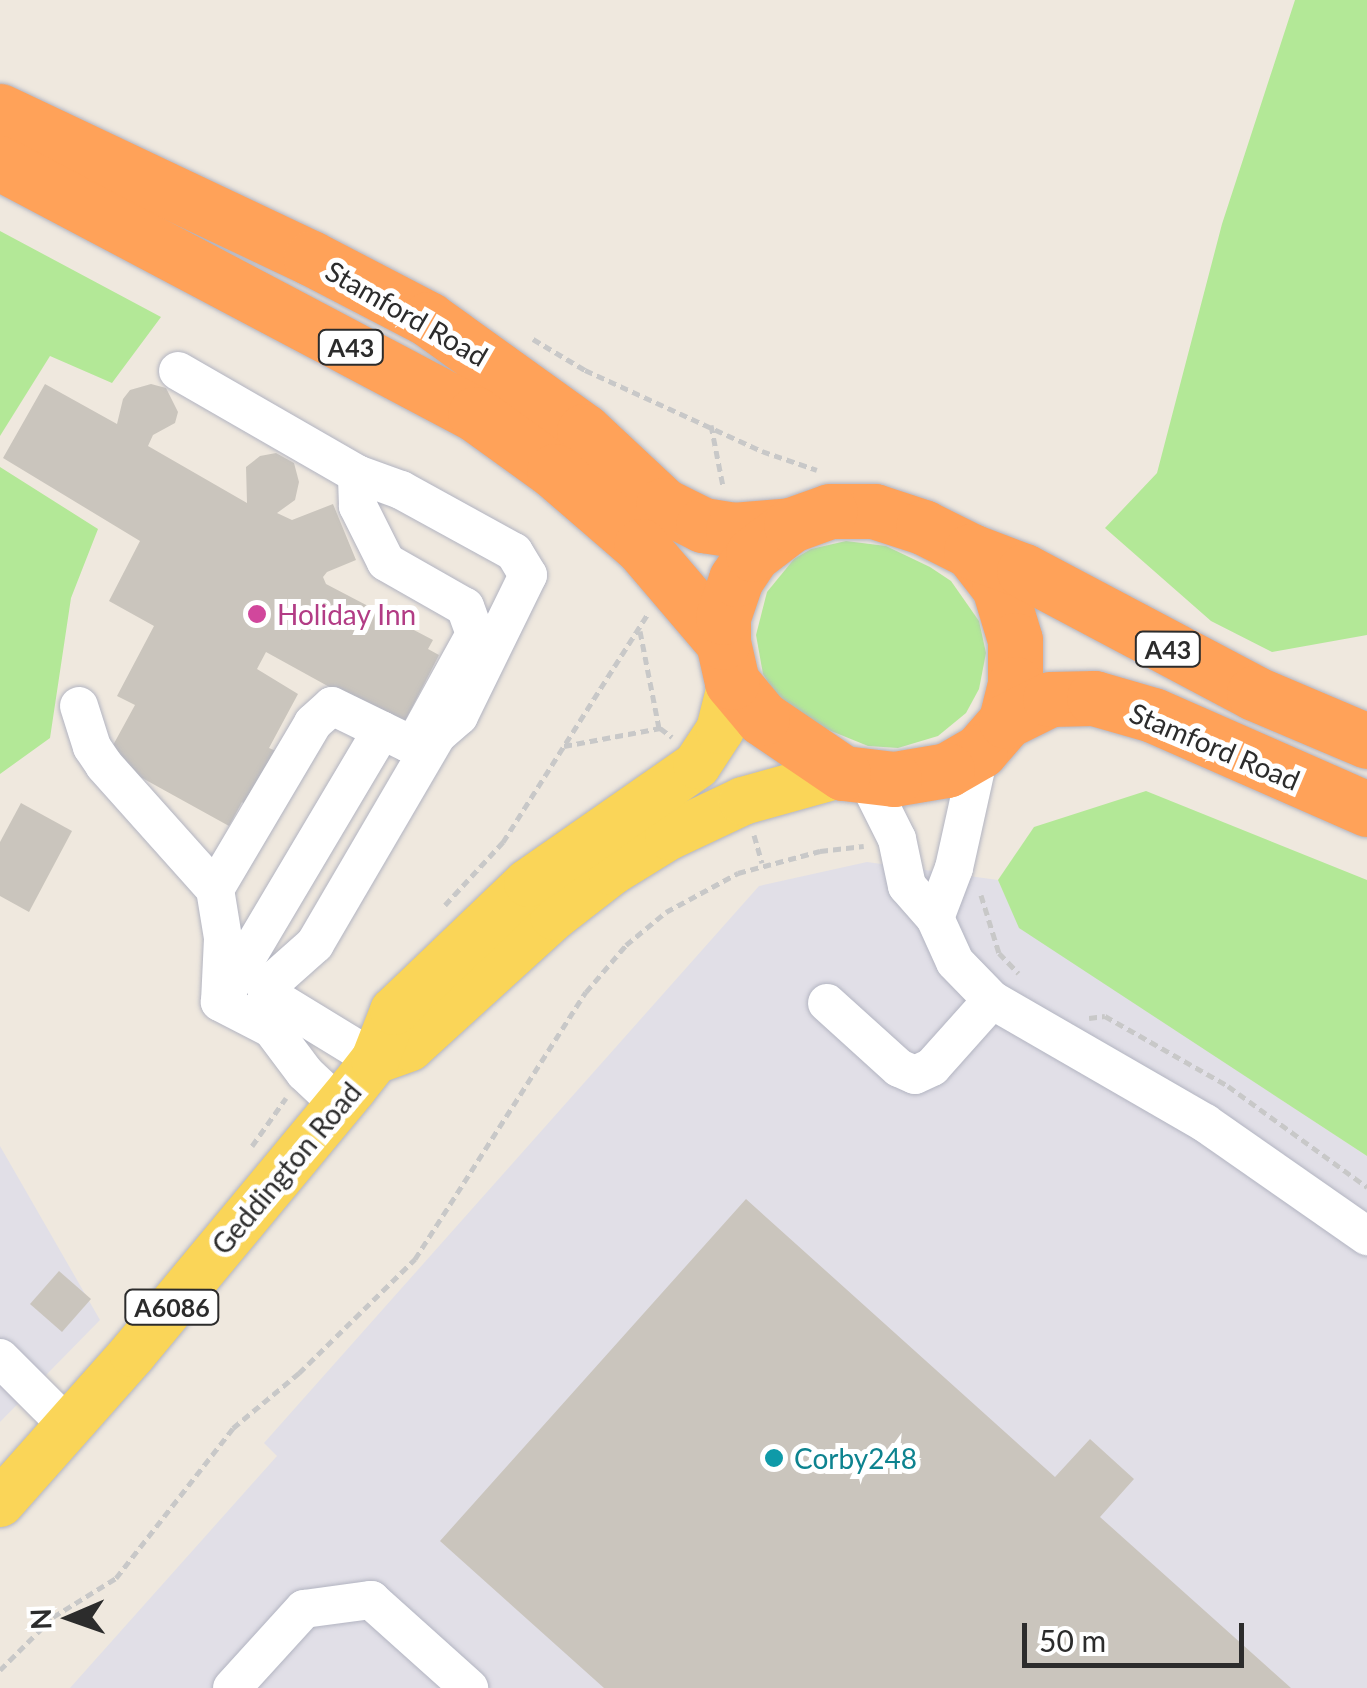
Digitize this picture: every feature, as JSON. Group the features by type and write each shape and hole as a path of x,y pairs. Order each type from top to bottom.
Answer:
{"highway":[{"name":"Stamford Road","path":"0,110 311,258 428,320 514,377 584,431 663,505 703,525 732,530 790,525"},
{"name":"Stamford Road","path":"0,163 475,414 554,471 641,546 728,662"},
{"name":"A43","path":"971,551 999,587 1012,623 1015,684 993,736 947,770 921,778 855,776 762,718 728,662 723,618 736,579 753,554 790,525 830,511 874,511 924,527 971,551 1024,571 1254,692 1367,741"},
{"name":"Stamford Road","path":"993,736 1050,700 1094,698 1153,714 1367,809"}],"main road":[{"name":"Geddington Road","path":"0,1503 70,1427 375,1060 394,1011 528,883 697,766 720,730 728,662"},
{"name":"Geddington Road","path":"375,1060 410,1047 554,916 612,871 669,836 743,800 855,776"}],"lane":[{"path":"178,371 358,474 402,490 514,552 528,575 459,716 437,735 315,944 271,983 267,994 375,1060"},
{"path":"215,889 313,723 332,706 408,743 420,734 475,634 465,606 386,562 358,506 358,474"},
{"path":"79,706 92,747 104,765 215,889 223,938 220,1002"},
{"path":"220,1002 382,730"},
{"path":"935,918 993,736"},
{"path":"855,776 897,839 907,886 935,918 955,962 992,1000 1206,1123 1367,1236"},
{"path":"826,1002 900,1068 916,1075 932,1067 992,1000"},
{"path":"220,1002 272,1028 305,1073 338,1105"},
{"path":"0,1358 70,1427"},
{"path":"232,1688 304,1609 371,1600 469,1688"}],"path":[{"path":"724,490 711,425 806,469"},
{"path":"441,909 503,842 564,746 575,729 639,628 660,728 564,746"},
{"path":"860,833 867,846"},
{"path":"0,1670 53,1617 116,1578 233,1428 298,1373 414,1259 586,992 626,945 666,912 738,873 801,855 881,844"},
{"path":"980,886 999,954 1028,982"},
{"path":"1080,1018 1106,1016 1228,1086 1367,1186"}],"shaded area":[{"path":"867,862 998,880 1020,928 1367,1156 1367,1688 70,1688 277,1456 264,1443 759,886"},
{"path":"0,1146 100,1320 0,1422"}],"green space":[{"path":"1295,0 1367,0 1367,635 1272,652 1211,621 1105,528 1157,473 1222,224"},
{"path":"0,231 161,317 112,383 50,356 0,436"},
{"path":"0,467 98,529 71,598 50,738 0,774"},
{"path":"846,541 886,546 930,567 951,581 979,621 986,653 979,689 966,713 938,736 898,748 868,746 809,722 774,692 763,674 756,635 767,592 794,559 811,549"},
{"path":"1146,791 1367,880 1367,1156 1019,928 998,880 1034,827"}],"building":[{"name":"Holiday Inn","path":"45,384 117,424 123,399 130,390 151,384 166,388 178,412 175,423 153,435 148,446 247,503 246,467 260,456 276,453 294,463 299,482 295,500 277,513 292,520 333,504 356,560 327,572 323,577 326,584 433,640 428,649 439,655 402,727 266,652 257,669 298,694 269,748 276,751 248,807 242,802 229,826 106,758 135,705 117,696 154,626 109,601 140,541 3,458"},
{"path":"21,803 72,831 29,912 0,896 0,842"},
{"name":"Corby248","path":"746,1199 1055,1477 1090,1439 1134,1479 1100,1517 1291,1688 604,1688 440,1541"},
{"path":"59,1271 91,1299 62,1332 30,1304"}],"place":[{"name":"Holiday Inn","path":"257,614"},
{"name":"Corby248","path":"774,1458"}]}
